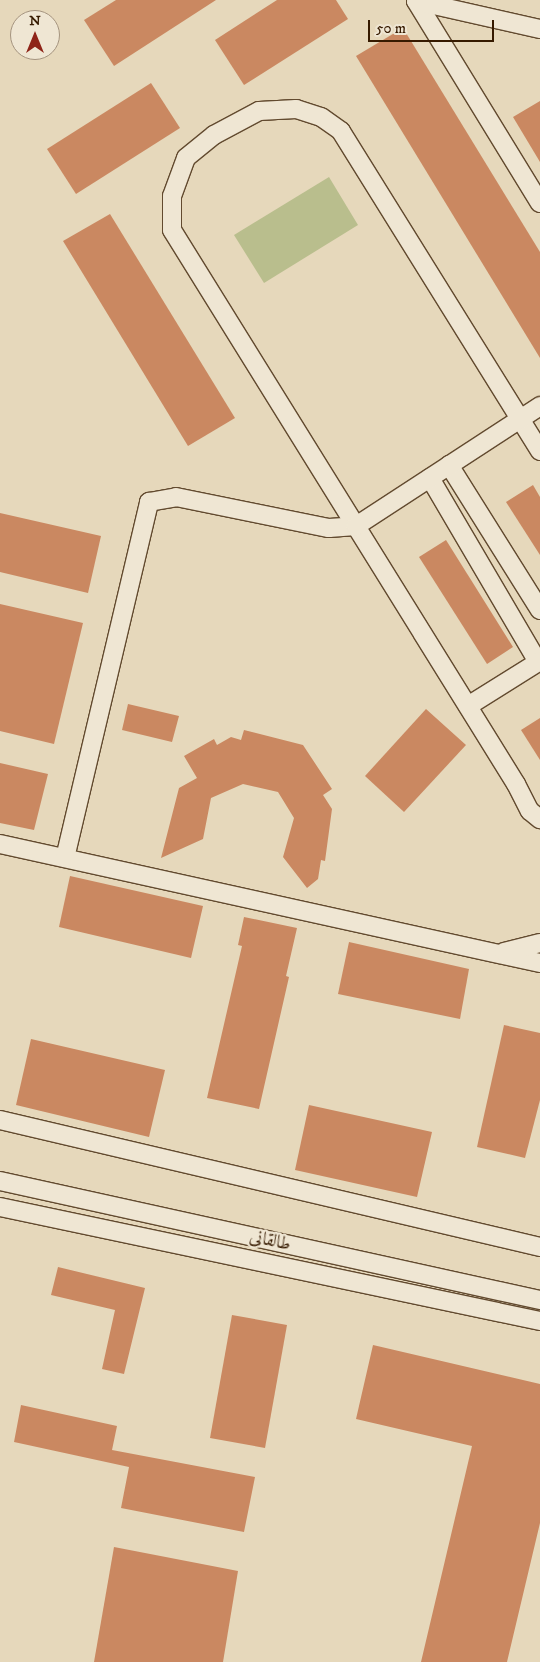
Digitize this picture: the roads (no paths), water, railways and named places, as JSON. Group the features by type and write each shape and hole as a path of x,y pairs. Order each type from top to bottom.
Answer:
{"street":[{"path":"540,29 416,1 540,204"},
{"path":"540,452 341,131 321,117 296,109 259,111 214,135 186,158 172,196 172,230 468,706 516,784 530,811 540,819"},
{"path":"65,858 149,502 176,497 329,528 356,526 540,406"},
{"path":"449,465 540,610"},
{"path":"430,478 539,662 468,706"},
{"path":"516,784 540,805"},
{"path":"0,844 540,963"},
{"path":"497,953 540,943"},
{"path":"0,1120 540,1247"},
{"name":"طالقانی","path":"0,1181 540,1300"},
{"name":"طالقانی","path":"0,1207 540,1321"}]}
